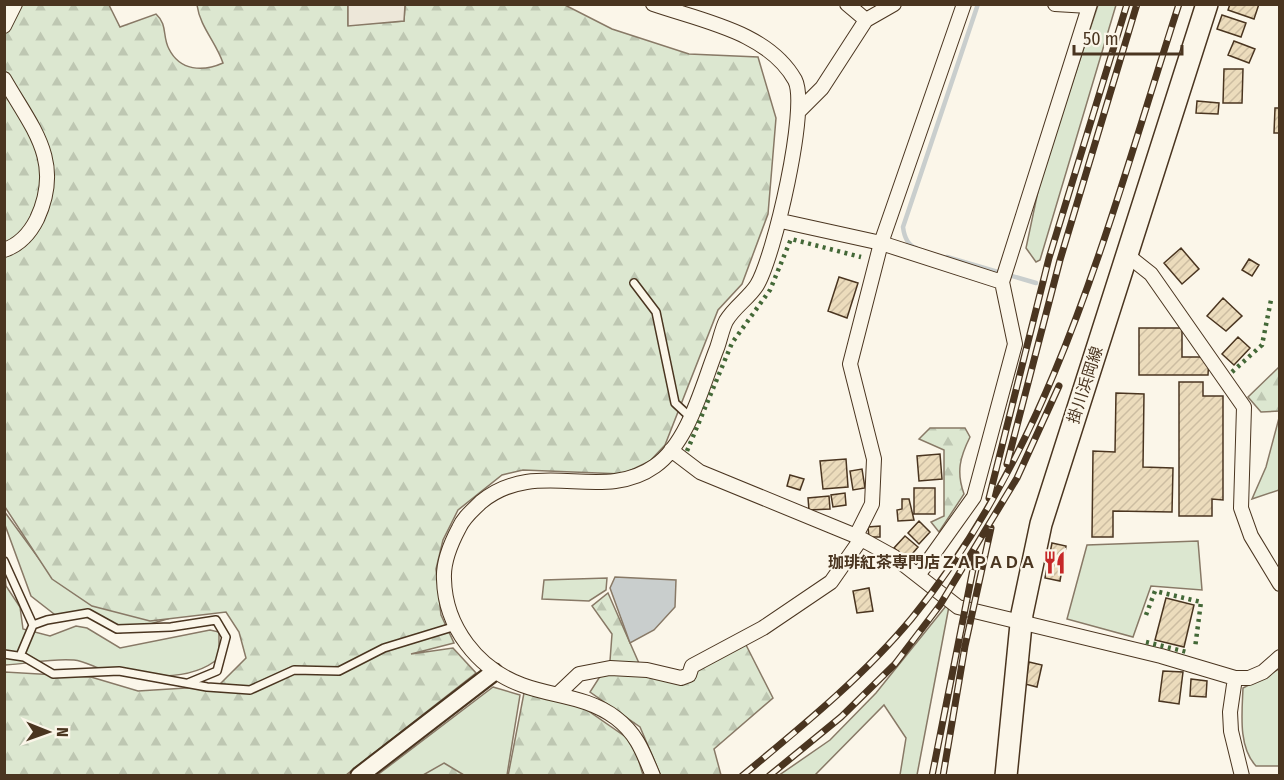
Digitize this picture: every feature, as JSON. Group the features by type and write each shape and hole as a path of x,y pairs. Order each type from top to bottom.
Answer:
{"main road":[{"name":"掛川浜岡線","path":"1006,776 1021,621 1041,524 1207,4"}],"street":[{"path":"4,26 15,4"},
{"path":"653,776 637,738 614,716 586,701 522,685 494,672 461,638 449,610 444,577 450,545 464,518 500,489 524,480 607,482 626,479 652,469 671,450 690,417 727,320 758,284 781,221 799,111 796,83 781,61 749,37 654,4"},
{"path":"847,4 866,20"},
{"path":"799,111 822,88 866,20 894,4"},
{"path":"559,693 579,674 610,668 647,670 681,678 689,675 693,666 763,628 831,582 859,538 872,504 874,459 850,364 881,243 964,4"},
{"path":"919,574 974,497 1015,344 1002,282 1007,260 1089,5 1055,4"},
{"path":"4,79 44,149 48,170 44,202 34,224 25,236 4,250"},
{"path":"781,221 881,243 1002,282"},
{"path":"1127,255 1151,274 1244,406 1241,508 1251,536 1280,585"},
{"path":"671,450 700,472 859,538 919,574 958,607 1021,621 1235,678 1249,678 1263,672 1280,657"},
{"path":"359,776 494,672"},
{"path":"1235,678 1230,712 1231,731 1242,776"}],"lane":[{"path":"634,283 657,312 675,403 690,417"},
{"path":"4,561 33,625 20,656"},
{"path":"33,625 88,613 117,629 171,627 216,620 226,637 217,671 188,683"},
{"path":"4,654 20,656 53,674 119,671 188,683 250,690 294,669 339,672 384,648 456,626"}],"green space":[{"path":"5,5 109,5 120,27 156,14 164,26 169,49 179,62 193,68 208,68 223,63 201,20 197,5 348,5 348,25 404,21 405,5 565,5 612,29 689,54 758,57 776,118 768,214 742,284 718,310 665,445 650,461 623,474 523,470 502,475 458,510 443,540 436,569 441,615 454,643 411,654 453,648 476,673 346,775 5,775 5,672 91,677 138,691 218,686 246,658 239,632 226,612 150,621 92,606 52,579 5,507"},
{"path":"1098,5 1116,5 1040,260 1036,262 1026,248 1041,177"},
{"path":"1279,367 1279,411 1261,412 1248,397"},
{"path":"1279,418 1279,490 1252,499 1266,467"},
{"path":"930,428 965,428 970,437 960,465 960,479 964,494 939,532 931,522 944,516 944,450 919,439"},
{"path":"4,511 45,567 167,619 120,633 94,615 63,621 31,596 5,525"},
{"path":"1198,541 1202,590 1151,586 1133,637 1067,619 1087,545"},
{"path":"4,567 6,586 20,607 23,629 50,636 76,626 87,628 120,648 210,630 219,632 219,658 194,671 164,676 134,675 104,670 74,660 5,665"},
{"path":"607,578 606,590 589,601 542,599 544,580"},
{"path":"608,593 642,670 689,675 743,639 773,698 714,749 721,775 661,776 640,727 590,692 610,661 612,634 592,606"},
{"path":"950,601 917,775 900,775 906,738 884,705 815,775 778,776 830,740 876,693"},
{"path":"1279,669 1279,766 1256,766 1246,749 1242,729 1243,688"},
{"path":"493,687 520,695 507,775 376,776"},
{"path":"524,693 584,708 633,742 643,775 508,776"},
{"path":"444,763 464,775 423,775"}],"shaded area":[{"path":"348,5 405,5 404,21 348,26"},
{"path":"615,577 676,580 675,607 654,630 630,643 610,588"}],"building":[{"path":"1230,4 1259,4 1254,19 1228,10"},
{"path":"1222,15 1246,23 1241,37 1217,29"},
{"path":"1234,41 1255,49 1249,63 1228,55"},
{"path":"1224,69 1243,69 1242,103 1223,103"},
{"path":"1197,101 1219,103 1218,114 1196,113"},
{"path":"1275,108 1280,108 1280,133 1274,133"},
{"path":"1181,248 1199,269 1182,284 1164,263"},
{"path":"1249,259 1259,265 1252,276 1242,270"},
{"path":"839,277 858,283 847,318 828,311"},
{"path":"1223,298 1242,316 1226,331 1207,316"},
{"path":"1139,328 1182,328 1182,357 1209,357 1208,375 1139,375"},
{"path":"1238,337 1250,348 1234,365 1222,354"},
{"path":"1179,382 1203,382 1203,396 1223,396 1223,500 1212,499 1212,516 1179,516"},
{"path":"1116,393 1144,394 1143,467 1173,468 1172,512 1113,511 1113,537 1092,537 1093,451 1115,452"},
{"path":"940,454 942,479 919,481 917,456"},
{"path":"846,459 848,487 823,489 820,461"},
{"path":"862,469 865,488 853,490 850,471"},
{"path":"790,475 804,479 800,490 787,486"},
{"path":"914,488 935,488 935,514 914,514"},
{"path":"845,493 846,505 833,507 831,495"},
{"path":"829,496 830,509 809,510 808,498"},
{"path":"902,499 909,499 914,520 898,521 897,510 902,509"},
{"path":"919,521 930,532 919,544 908,533"},
{"path":"880,526 880,537 869,537 868,527"},
{"path":"905,536 918,547 908,559 894,548"},
{"path":"1052,543 1066,546 1060,581 1045,578"},
{"path":"869,588 873,611 857,613 853,591"},
{"path":"1166,598 1194,605 1184,647 1155,640"},
{"path":"1029,662 1042,665 1037,687 1025,684"},
{"path":"1163,671 1183,672 1179,704 1159,701"},
{"path":"1191,679 1207,681 1206,697 1190,696"}],"waterway":[{"path":"916,248 908,242 903,227 978,4"},
{"path":"947,257 1036,283"}],"railway":[{"path":"989,498 1049,258 1127,4"},
{"path":"1007,464 1060,260 1137,4"},
{"path":"742,776 831,701 893,640 962,550 1005,478 1042,402 1074,324 1102,245 1179,4"},
{"path":"769,776 841,717 895,664 940,605 1017,478 1059,386"},
{"path":"943,776 965,646 991,528"},
{"path":"932,776 976,554"}],"hedge":[{"path":"687,451 732,343 770,290 791,239 861,257"},
{"path":"1232,372 1262,345 1271,300"},
{"path":"1146,615 1155,591 1201,602 1195,648"},
{"path":"1146,642 1187,652"}],"place":[{"name":"珈琲紅茶専門店ＺＡＰＡＤＡ","path":"1054,562"}]}
